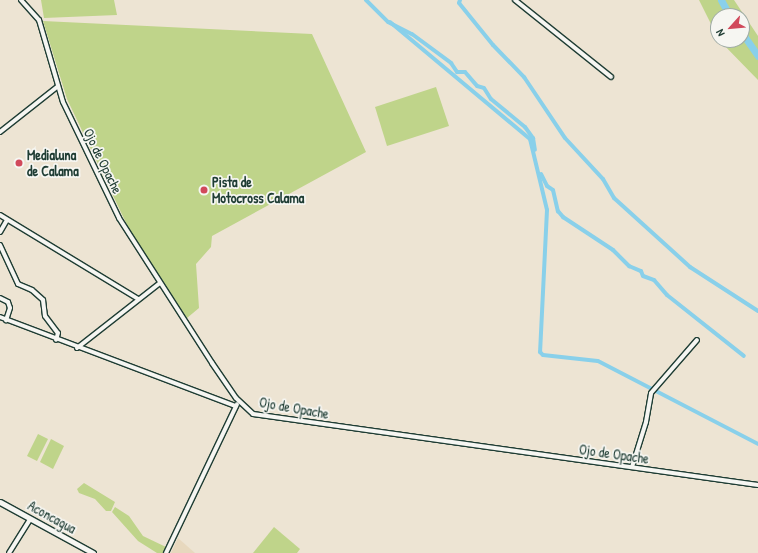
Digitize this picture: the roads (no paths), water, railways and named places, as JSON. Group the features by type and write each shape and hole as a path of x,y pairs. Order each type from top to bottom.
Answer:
{"street":[{"name":"Ojo de Opache","path":"21,0 39,20 57,87 119,218 160,283 239,400 253,414 262,417 758,485"},
{"path":"515,0 611,77"},
{"path":"0,132 57,87"},
{"path":"0,215 138,299"},
{"path":"0,232 7,220"},
{"path":"0,245 18,284 32,290 43,300 45,316 58,333 56,340"},
{"path":"77,348 160,283"},
{"path":"0,298 8,302 10,308 6,320"},
{"path":"0,318 77,348 236,406"},
{"path":"632,467 646,422 652,390 697,340"},
{"path":"166,553 239,400"},
{"name":"Aconcagua","path":"0,502 93,553"},
{"path":"9,553 30,519"}],"waterway":[{"path":"366,0 388,22 412,34 451,63 457,72 465,72 477,86 484,88 491,99 525,127 533,138 535,150"},
{"path":"460,0 459,3 493,45 524,77 565,138 603,179 614,198 690,267 758,311"},
{"path":"721,0 726,8"},
{"path":"390,22 530,139 547,210 540,352 543,355 598,361 758,444"},
{"path":"750,44 758,56"},
{"path":"541,174 547,186 553,190 558,211 563,217 613,250 629,266 641,271 643,276 654,280 667,295 744,356"}],"place":[{"name":"Medialuna de Calama","path":"19,163"},
{"name":"Pista de Motocross Calama","path":"204,190"}]}
